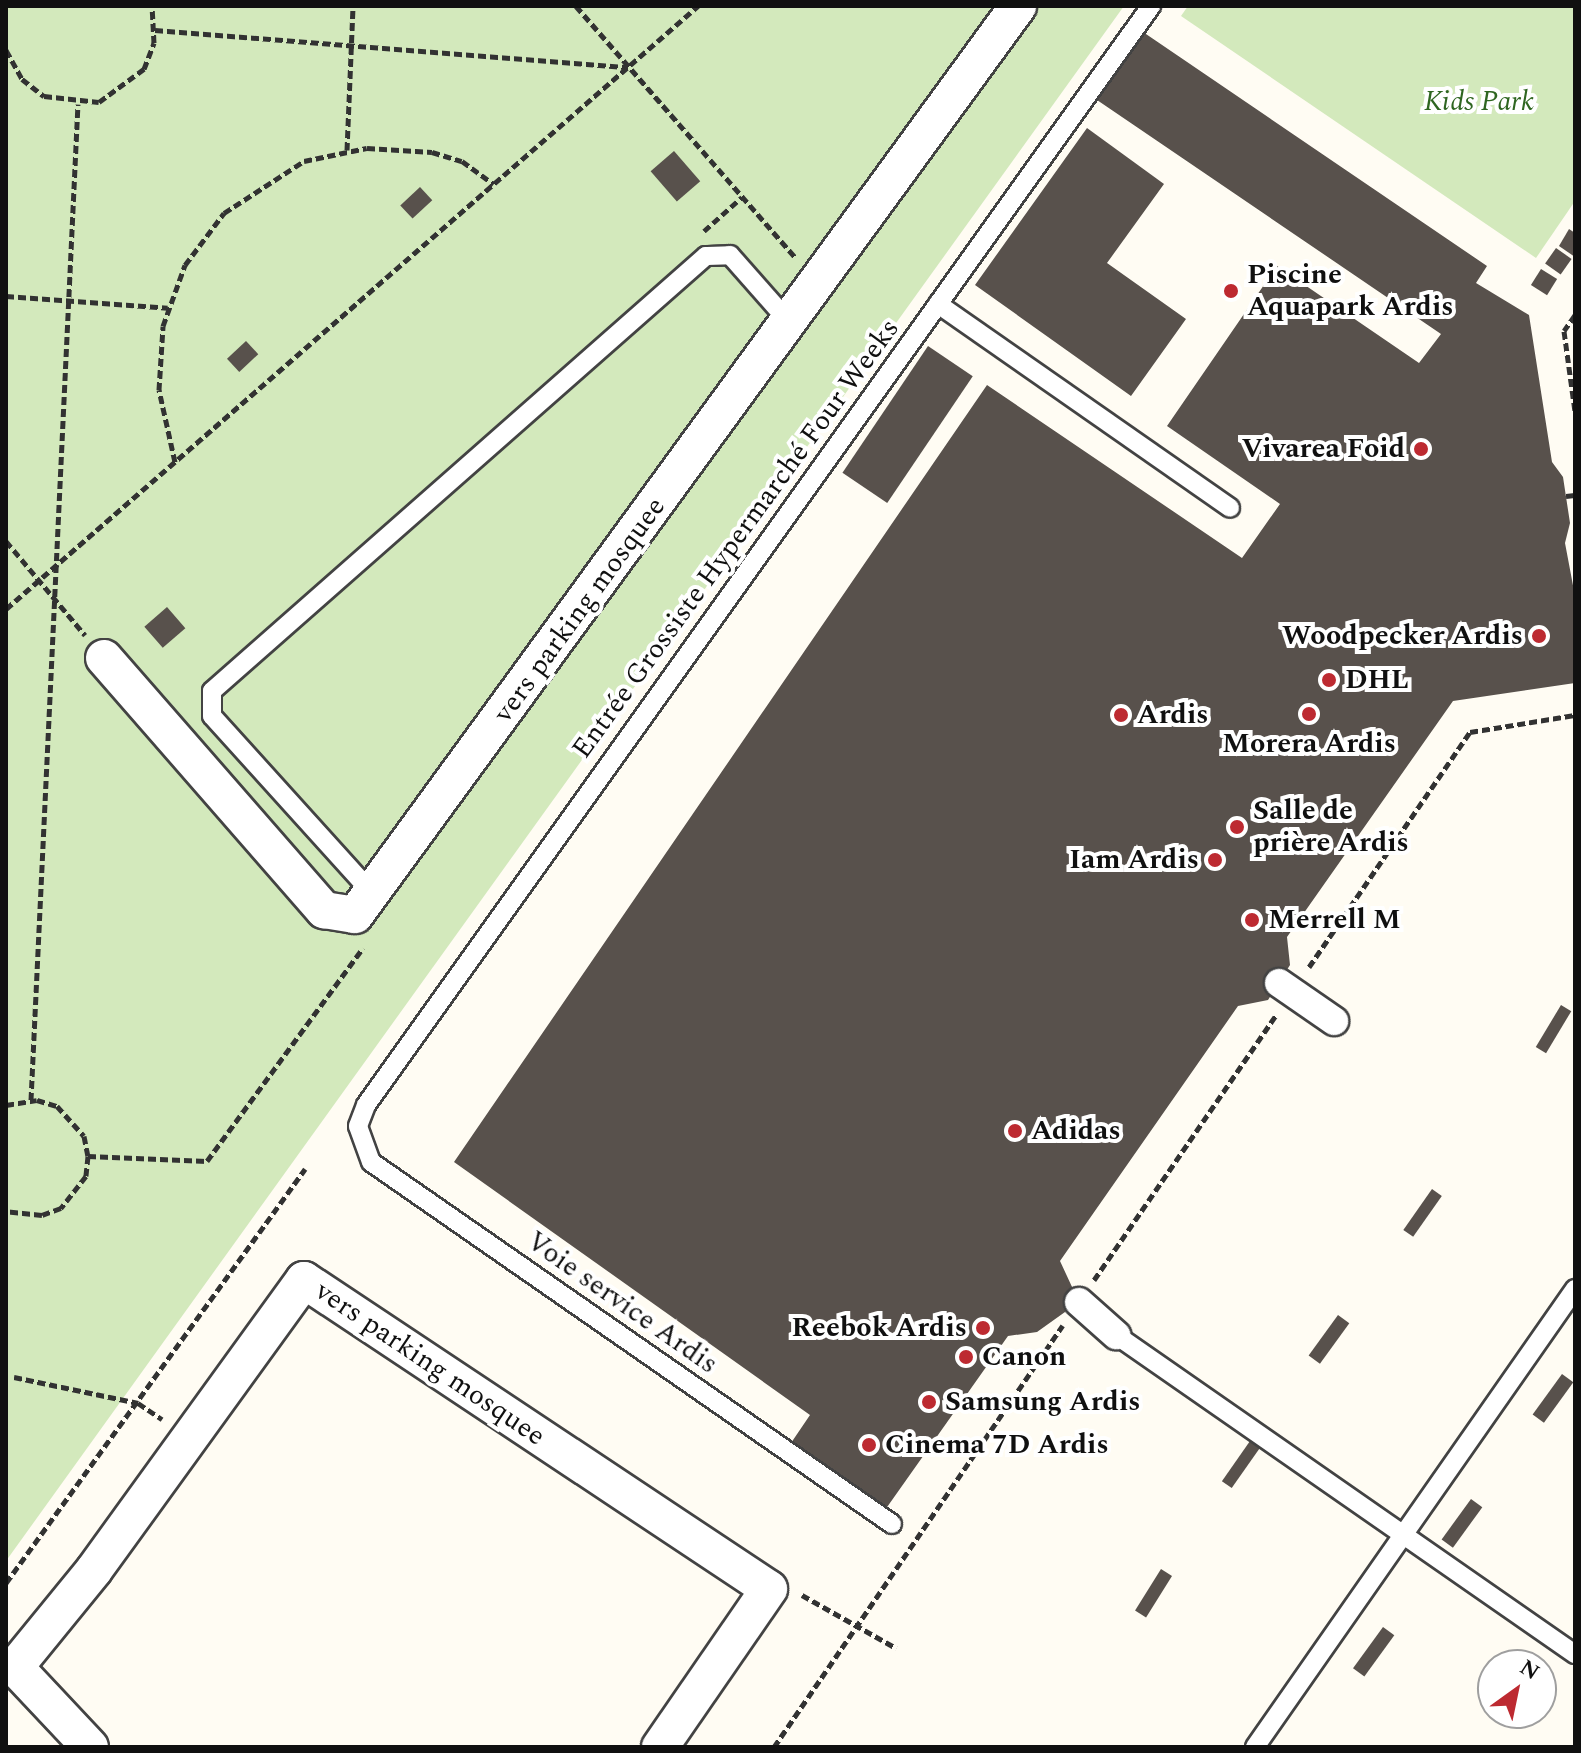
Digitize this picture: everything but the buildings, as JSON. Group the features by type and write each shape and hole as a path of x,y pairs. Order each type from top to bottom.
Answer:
{"street":[{"name":"vers parking mosquee","path":"104,658 324,910 355,915 1018,6"},
{"path":"1285,988 1334,1021"},
{"name":"vers parking mosquee","path":"90,1747 15,1667 191,1437 304,1280 769,1589"},
{"path":"1079,1302 1116,1335"},
{"path":"660,1747 769,1589"}],"lane":[{"name":"Entrée Grossiste Hypermarché Four Weeks","path":"366,1105 1151,6"},
{"path":"373,894 212,716 212,691 706,256 730,255 789,322"},
{"path":"938,304 1230,508"},
{"name":"Voie service Ardis","path":"366,1105 359,1137 371,1162 892,1524"},
{"path":"1255,1747 1575,1289"},
{"path":"1116,1335 1575,1654"}],"path":[{"path":"6,50 32,88 78,104 112,97 135,80 155,30 152,6"},
{"path":"347,150 353,6"},
{"path":"576,6 798,260"},
{"path":"6,609 698,6"},
{"path":"155,30 629,67"},
{"path":"31,1100 60,562 78,104"},
{"path":"175,462 159,390 168,308 185,265 224,213 275,175 347,150 432,152 462,161 494,184"},
{"path":"6,296 168,308"},
{"path":"1575,315 1564,331 1575,411"},
{"path":"1566,496 1575,495"},
{"path":"6,541 104,658"},
{"path":"774,1747 1079,1302 1285,988 1470,732 1575,715"},
{"path":"6,1105 31,1100 73,1119 88,1156 86,1176 61,1208 42,1215 6,1211"},
{"path":"6,1583 305,1169"},
{"path":"14,1377 138,1403 191,1437"},
{"path":"769,1589 819,1599 896,1648"}],"green space":[{"path":"6,6 1124,6 6,1561"},
{"name":"Kids Park","path":"1188,6 1575,6 1575,201 1536,258 1181,16"}],"place":[{"name":"Piscine Aquapark Ardis","path":"1231,291"},
{"name":"Vivarea Foid","path":"1421,449"},
{"name":"Woodpecker Ardis","path":"1539,636"},
{"name":"DHL","path":"1329,680"},
{"name":"Morera Ardis","path":"1309,714"},
{"name":"Ardis","path":"1121,715"},
{"name":"Salle de prière Ardis","path":"1237,827"},
{"name":"Iam Ardis","path":"1215,860"},
{"name":"Merrell M","path":"1252,920"},
{"name":"Adidas","path":"1015,1131"},
{"name":"Reebok Ardis","path":"983,1328"},
{"name":"Canon","path":"966,1357"},
{"name":"Samsung Ardis","path":"929,1402"},
{"name":"Cinema 7D Ardis","path":"869,1445"}]}
